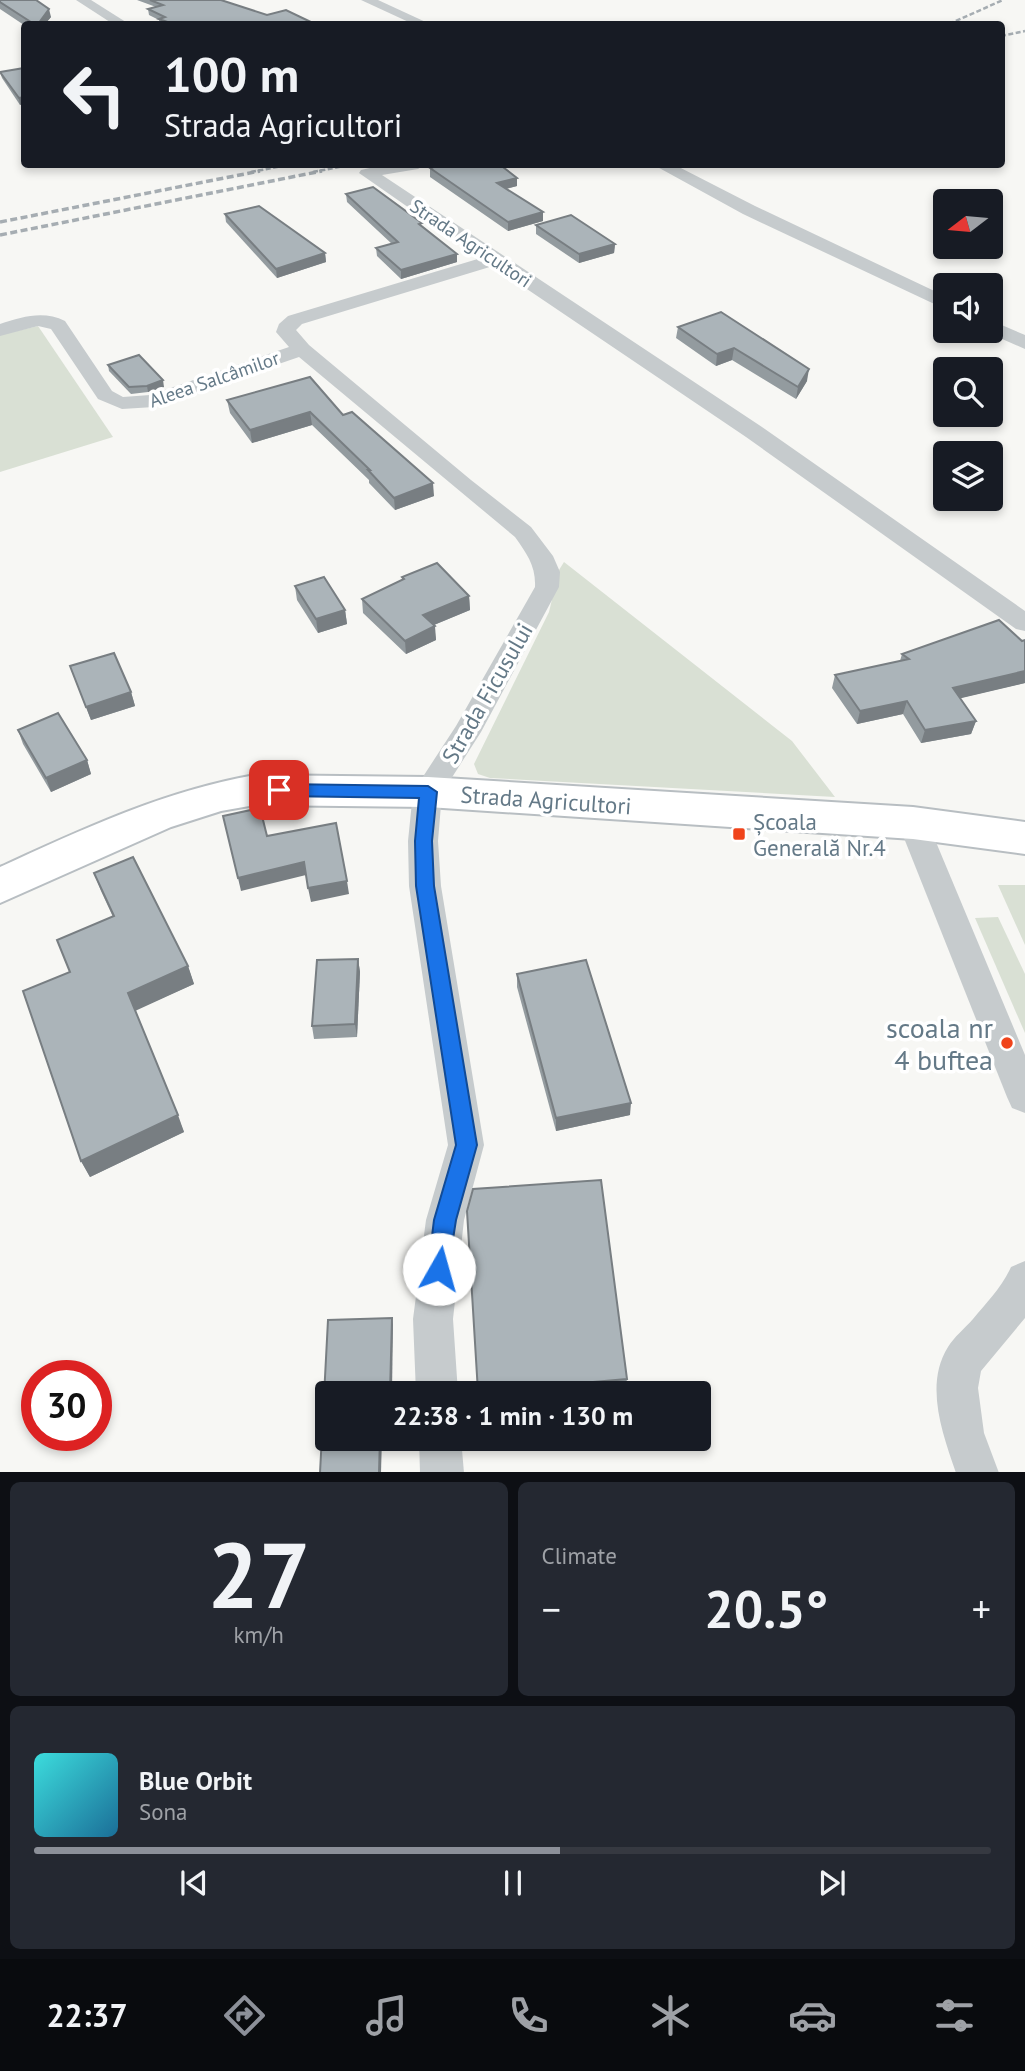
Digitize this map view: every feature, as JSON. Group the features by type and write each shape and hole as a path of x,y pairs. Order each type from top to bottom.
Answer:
{"main road":[{"name":"Strada Agricultori","path":"0,886 152,816 228,794 256,790 428,792 913,823 1025,838"}],"street":[{"path":"82,0 117,21"},
{"path":"367,0 416,21"},
{"name":"Strada Agricultori","path":"395,168 367,173 754,432 1025,623"},
{"path":"668,168 933,297"},
{"name":"Aleea Salcâmilor","path":"0,330 36,321 52,321 58,325 106,395 118,402 135,404 164,398 302,349 286,332 286,328 295,320 496,258"},
{"path":"1003,332 1025,343"},
{"name":"Strada Ficusului","path":"302,349 523,532 541,556 548,572 547,587 527,624 467,732 428,792 423,841 425,886 466,1145 445,1220 435,1307 437,1381"},
{"path":"913,823 1025,1097"},
{"path":"978,1472 963,1433 957,1388 962,1362 1019,1295 1025,1282"},
{"path":"441,1451 442,1472"}],"shaded area":[{"path":"38,326 113,437 0,472 0,335"},
{"path":"564,562 792,741 835,797 490,778 478,774 474,764 549,612 559,570"},
{"path":"998,885 1025,885 1025,945"},
{"path":"998,917 1025,974 1025,1033 975,918"}],"building":[{"path":"36,0 49,9 40,21 29,21 0,2"},
{"path":"150,0 221,0 267,15 286,10 309,21 165,21 159,19 165,17 148,9 163,5"},
{"path":"21,68 21,98 19,98 0,72"},
{"path":"430,168 504,168 517,178 497,183 543,212 508,222"},
{"path":"373,187 422,223 419,224 457,254 401,270 376,248 398,242 346,194"},
{"path":"259,206 325,253 276,269 225,214"},
{"path":"571,215 615,244 579,254 536,225"},
{"path":"721,312 809,369 798,387 734,348 717,354 678,327"},
{"path":"139,355 163,380 147,386 129,387 108,365"},
{"path":"310,377 343,415 352,412 433,483 394,498 370,470 310,412 250,430 227,400"},
{"path":"437,563 469,596 423,615 435,626 405,641 362,599 404,579 402,577"},
{"path":"324,577 345,610 316,619 295,586"},
{"path":"999,620 1022,641 1025,640 1025,671 953,688 976,721 925,730 907,701 860,711 835,675 909,659 902,654"},
{"path":"114,653 131,692 86,707 70,666"},
{"path":"58,713 87,760 46,778 18,730"},
{"path":"260,808 267,836 336,823 347,881 308,888 304,862 238,878 223,816"},
{"path":"133,857 188,966 128,993 178,1115 81,1161 23,991 70,972 57,940 114,916 94,873"},
{"path":"358,959 355,1024 312,1026 317,960"},
{"path":"586,960 631,1103 556,1118 517,974"},
{"path":"601,1180 627,1379 477,1381 467,1211 473,1189"},
{"path":"392,1318 390,1381 325,1381 328,1320"},
{"path":"321,1451 380,1451 379,1472 320,1472"}],"railway":[{"path":"956,21 1003,0"},
{"path":"1005,35 1025,31"},
{"path":"251,172 272,168"},
{"path":"313,172 334,168"},
{"path":"0,222 260,171"},
{"path":"0,235 322,171"}],"place":[{"name":"Școala Generală Nr.4","path":"739,834"},
{"name":"scoala nr 4 buftea","path":"1007,1043"}],"route":[{"path":"279,790 428,792 423,841 425,886 466,1145 445,1220 439,1269"}]}
